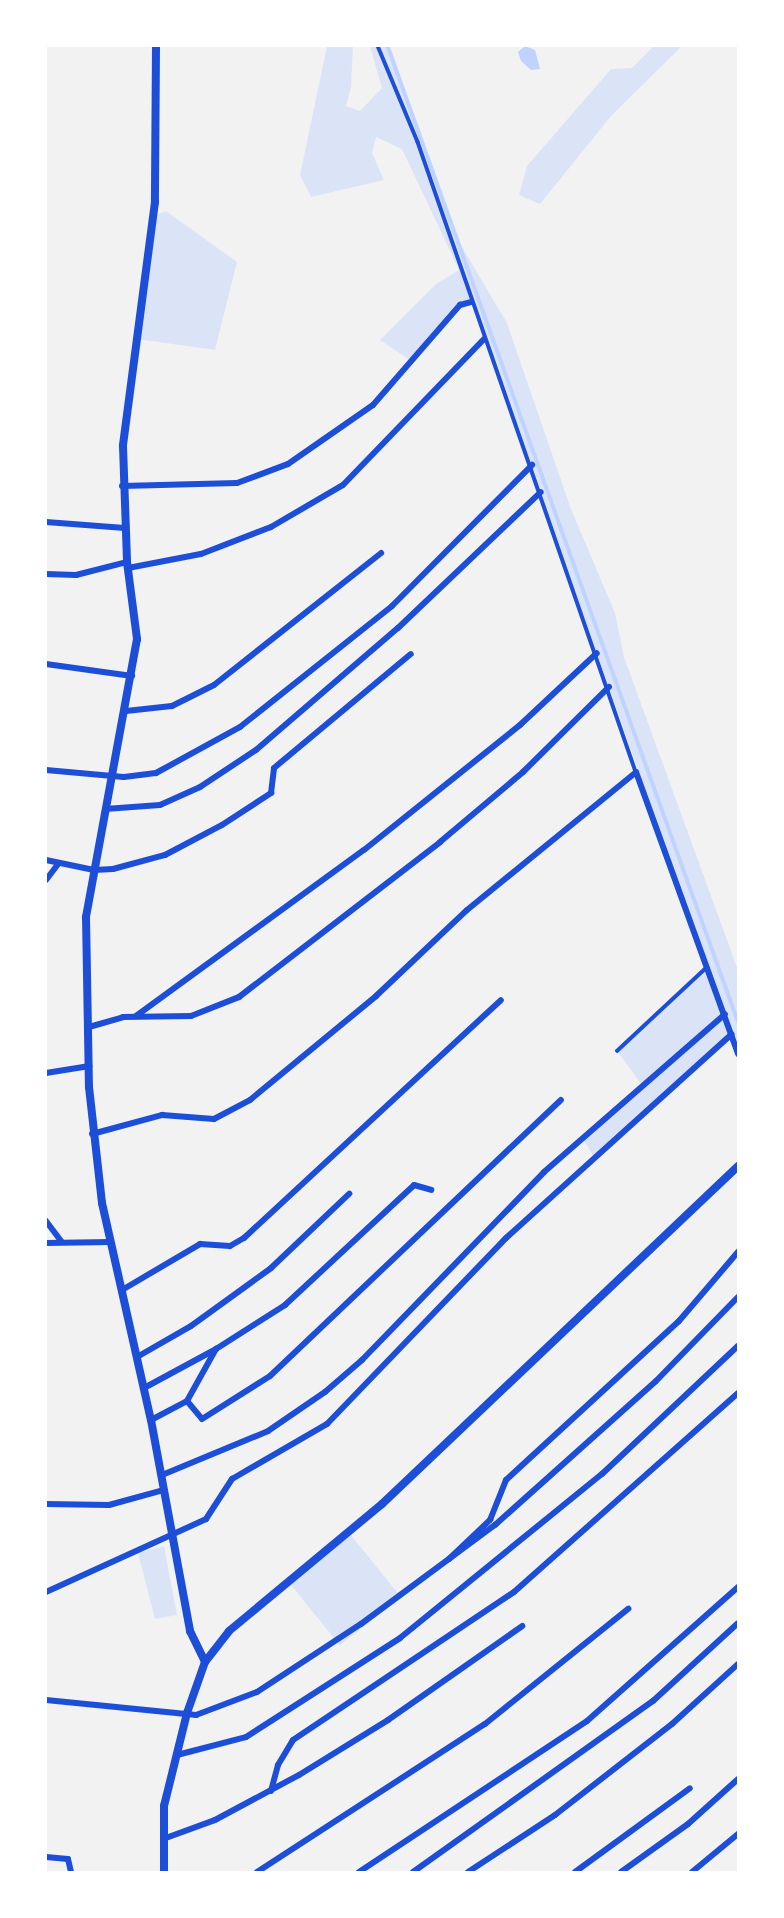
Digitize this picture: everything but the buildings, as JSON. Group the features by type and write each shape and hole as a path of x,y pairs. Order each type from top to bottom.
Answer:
{"street":[{"path":"156,46 155,202 122,486 127,565 137,639 126,711 86,917 89,1066 92,1134 110,1242 151,1420 190,1631 205,1662"},
{"path":"122,486 237,483 288,464 365,412 460,305 471,302"},
{"path":"46,574 76,575 201,554 271,527 333,492 407,424 484,339"},
{"path":"46,770 124,777 167,769 240,727 392,606 532,465"},
{"path":"105,809 160,806 200,787 256,750 398,628 541,492"},
{"path":"46,522 125,528"},
{"path":"126,711 172,706 214,685 381,553"},
{"path":"136,1016 364,849 520,725 597,653"},
{"path":"46,860 94,870 164,855 271,793 274,768 411,654"},
{"path":"46,664 132,676"},
{"path":"89,1027 136,1016 191,1016 239,997 440,842 523,772 609,687"},
{"path":"92,1134 162,1115 214,1119 250,1100 376,996 467,910 636,772 738,1054"},
{"path":"46,880 59,863"},
{"path":"122,1290 200,1244 230,1247 244,1238 501,1000"},
{"path":"162,1475 268,1432 325,1392 362,1360 544,1172 725,1014"},
{"path":"46,1592 206,1519 232,1479 327,1424 506,1238 732,1034"},
{"path":"46,1073 89,1066"},
{"path":"187,1401 202,1419 270,1376 561,1100"},
{"path":"164,1872 164,1806 187,1713 205,1662 229,1631 382,1504 738,1166"},
{"path":"144,1388 216,1349 296,1296 414,1185 431,1189"},
{"path":"137,1357 191,1326 271,1268 349,1194"},
{"path":"46,1221 61,1241"},
{"path":"46,1243 61,1241 76,1246 110,1242"},
{"path":"446,1564 490,1520 506,1480 679,1321 738,1252"},
{"path":"46,1700 205,1715 257,1692 446,1564 656,1381 738,1297"},
{"path":"177,1755 246,1737 418,1625 603,1474 738,1346"},
{"path":"151,1420 187,1401 216,1349"},
{"path":"271,1791 278,1765 293,1740 514,1592 738,1393"},
{"path":"46,1504 109,1505 164,1490"},
{"path":"359,1872 587,1721 738,1587"},
{"path":"257,1872 485,1724 628,1609"},
{"path":"413,1872 653,1701 738,1623"},
{"path":"163,1839 271,1791 388,1720 522,1626"},
{"path":"468,1872 565,1808 672,1724 738,1664"},
{"path":"621,1872 688,1824 738,1779"},
{"path":"575,1872 690,1788"},
{"path":"692,1872 738,1834"},
{"path":"46,1857 68,1859 71,1872"}],"lane":[{"path":"378,46 418,142 471,302 532,465 609,687 636,772"},
{"path":"617,1051 708,965"}],"shaded area":[{"path":"327,46 353,46 351,87 346,106 360,111 382,88 370,46 388,46 459,242 507,323 571,509 615,613 624,657 738,970 738,1054 732,1035 595,1159 583,1139 642,1085 617,1051 708,965 471,302 460,305 411,361 380,340 436,284 459,270 402,149 376,137 372,153 384,180 311,197 300,175"},
{"path":"654,46 682,46 611,116 540,204 519,195 527,166 611,69 632,68"},
{"path":"166,211 237,262 215,350 137,339 154,216"},
{"path":"350,1534 400,1596 340,1645 289,1583"},
{"path":"164,1546 177,1615 155,1619 138,1553"}],"water":[{"path":"525,46 535,50 540,69 531,70 521,61 518,52"}],"waterway":[{"path":"388,46 738,1021"}]}
